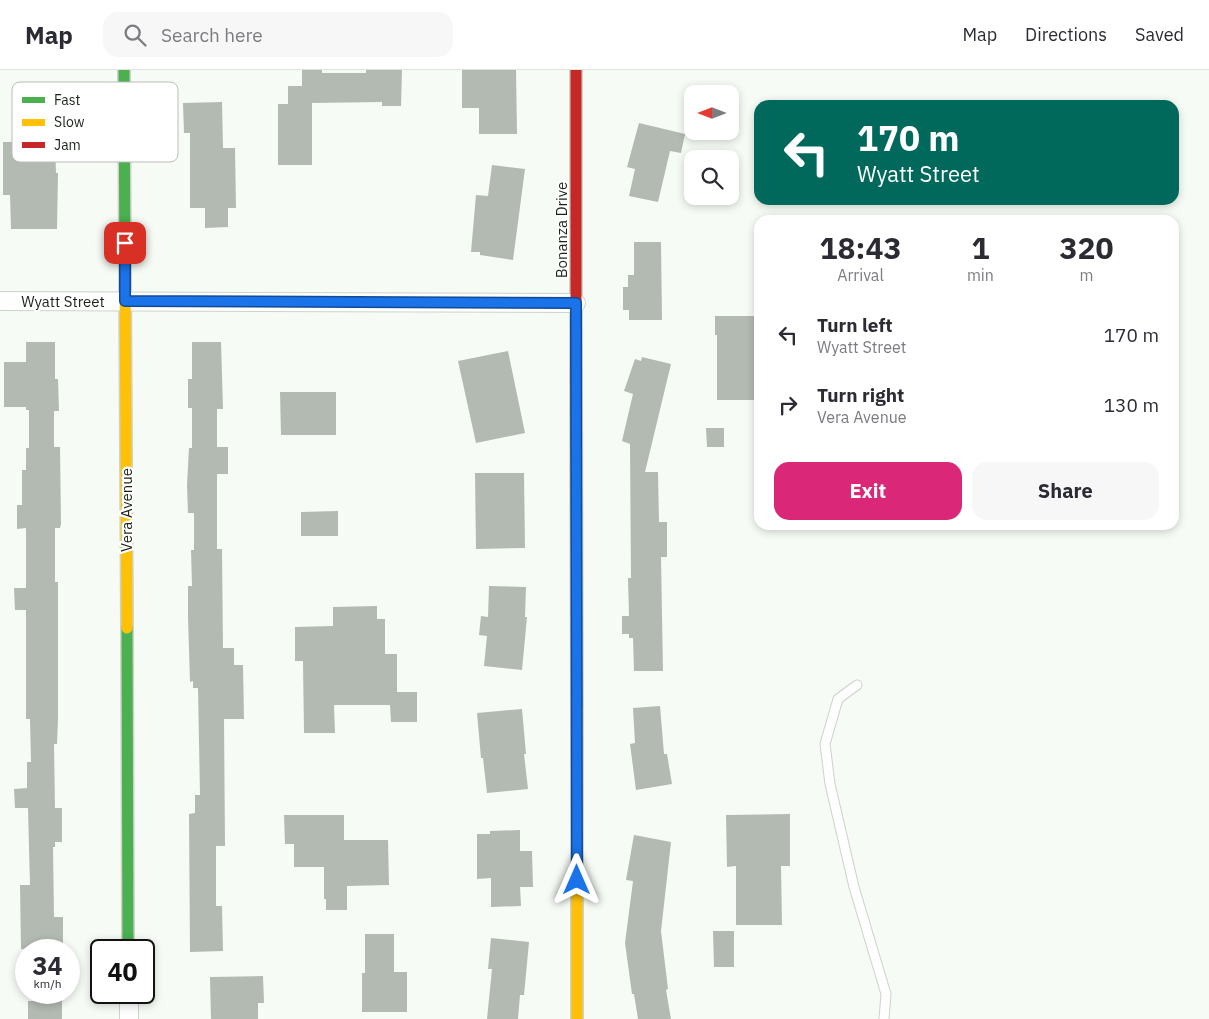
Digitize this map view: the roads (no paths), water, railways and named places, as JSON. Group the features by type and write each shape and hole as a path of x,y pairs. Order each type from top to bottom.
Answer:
{"street":[{"name":"Bonanza Drive","path":"576,70 577,1019"},
{"name":"Vera Avenue","path":"124,162 128,939"},
{"name":"Wyatt Street","path":"0,301 576,303"},
{"path":"128,1004 129,1019"}],"lane":[{"path":"857,685 838,699 825,744 830,784 854,886 886,994 884,1019"}]}
